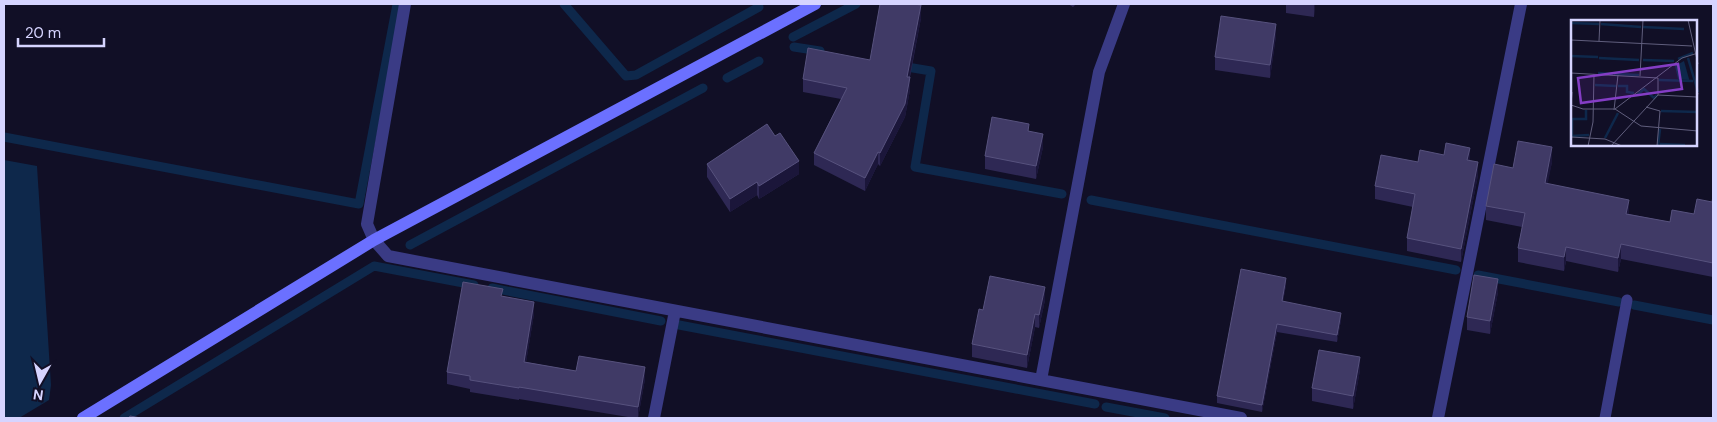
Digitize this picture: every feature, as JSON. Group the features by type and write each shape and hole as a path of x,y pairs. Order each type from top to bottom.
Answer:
{"street":[{"path":"405,4 367,224 374,240 388,256 1241,418"},
{"path":"83,418 374,240 815,4"},
{"path":"1041,380 1099,72 1124,4"},
{"path":"1438,418 1521,4"},
{"path":"654,418 675,311"}],"lane":[{"path":"1605,418 1627,300"}],"water":[{"path":"4,160 37,166 51,385 49,400 19,418 4,418"}],"building":[{"path":"880,4 921,5 907,77 910,77 905,104 865,178 814,153 847,88 803,79 808,48 870,60"},
{"path":"1221,16 1276,24 1270,65 1215,57"},
{"path":"992,117 1029,124 1028,131 1043,134 1036,166 985,156"},
{"path":"767,124 775,136 780,133 799,161 759,186 757,182 730,199 707,164"},
{"path":"1518,141 1552,147 1545,183 1629,200 1626,214 1670,222 1672,210 1694,214 1697,199 1712,202 1713,196 1713,263 1621,244 1618,258 1566,247 1564,257 1518,248 1525,213 1486,206 1494,164 1513,168"},
{"path":"1446,143 1470,148 1467,160 1478,162 1461,249 1407,238 1415,194 1375,186 1381,155 1418,162 1420,150 1444,155"},
{"path":"1241,269 1286,278 1282,301 1341,313 1337,335 1277,324 1262,405 1217,396"},
{"path":"1474,275 1498,279 1490,321 1467,317"},
{"path":"990,276 1045,287 1039,315 1035,314 1027,355 972,344 979,309 983,310"},
{"path":"463,282 503,289 501,296 534,302 524,362 576,371 579,356 645,367 638,407 470,380 470,376 447,372"},
{"path":"1319,350 1360,357 1353,396 1312,388"}],"waterway":[{"path":"4,137 359,204 397,4"},
{"path":"564,4 626,76 636,75 759,7"},
{"path":"793,37 856,4"},
{"path":"794,47 820,51"},
{"path":"727,78 759,61"},
{"path":"901,66 931,71 915,167 1062,194"},
{"path":"410,245 703,88"},
{"path":"1091,200 1456,270"},
{"path":"124,418 374,266 474,285"},
{"path":"1478,275 1619,302"},
{"path":"492,288 661,321"},
{"path":"1634,305 1713,320"},
{"path":"679,325 1095,404"},
{"path":"1106,407 1165,418"}]}
